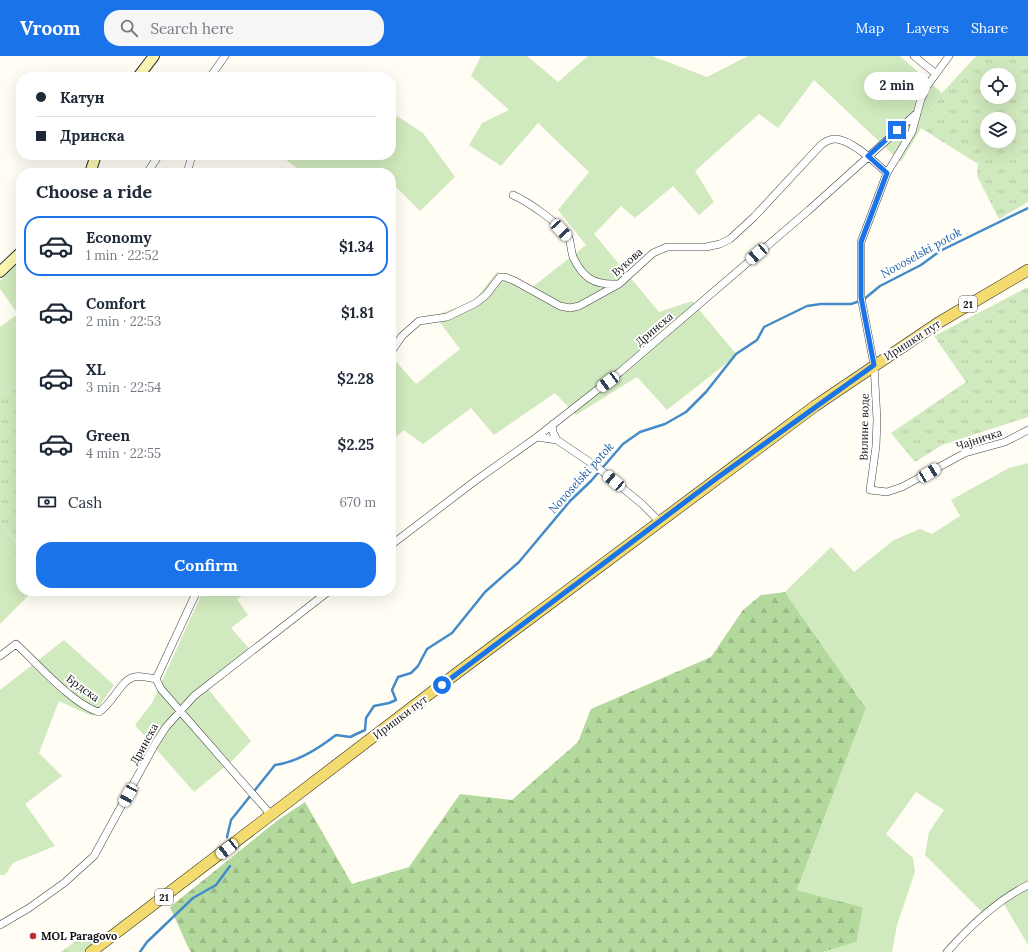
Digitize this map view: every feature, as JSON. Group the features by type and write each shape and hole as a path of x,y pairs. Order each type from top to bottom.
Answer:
{"main road":[{"name":"Иришки пут","path":"91,952 659,522 815,406 874,365 971,302 1028,270"}],"street":[{"path":"142,72 154,56"},
{"path":"214,72 225,56"},
{"path":"914,56 936,74"},
{"name":"Вилине воде","path":"870,490 876,440 874,365 861,297 861,242 887,173 912,132 920,99 949,56"},
{"name":"Дринска","path":"396,541 475,480 537,437 620,372 809,210 917,113"},
{"name":"Вукова","path":"396,345 402,336 419,321 447,317 476,303 486,295 500,277 505,277 560,306 570,308 579,306 619,284 653,253 667,247 706,247 720,244 744,227 827,140 836,139 846,143 868,156 887,173"},
{"path":"513,195 522,199 554,222 564,232 569,238 573,256 583,272 595,282 619,284"},
{"path":"0,272 16,257"},
{"path":"553,424 553,432 557,440"},
{"name":"Чајничка","path":"870,490 887,492 902,487 965,454 1005,442 1028,430"},
{"path":"537,437 557,440 597,467 642,504 659,522"},
{"path":"195,596 156,679 161,689 271,815"},
{"name":"Дринска","path":"0,925 29,908 64,883 94,856 156,744 180,710 205,686 322,596"},
{"name":"Брдска","path":"0,656 16,644 32,661 82,704 99,712 108,707 128,679 135,676 156,679"},
{"path":"947,952 957,941 998,905 1028,885"}],"green space":[{"path":"481,56 527,56 558,82 588,56 652,56 707,77 748,56 900,56 942,93 901,162 814,80 778,128 759,114 695,171 714,202 699,215 673,186 635,218 621,206 594,234 659,312 692,301 737,355 667,410 637,377 576,415 555,393 494,435 471,408 423,444 404,430 396,437 396,362 416,384 460,349 435,316 474,301 497,272 530,289 586,245 558,210 589,172 538,123 501,166 469,145 482,123 509,110 471,76"},
{"path":"976,56 1028,56 1028,202 999,219 977,176 978,164 921,128 942,93"},
{"path":"397,116 423,133 455,177 420,211 396,187 396,168 297,168 286,160 396,160"},
{"path":"16,266 16,311 0,289 0,281"},
{"path":"1028,287 1028,417 942,445 915,462 891,433 966,382 934,336"},
{"path":"16,315 16,386 0,397 0,327"},
{"path":"16,386 16,542 0,522 0,397"},
{"path":"1028,463 1028,945 1001,899 983,913 925,855 929,832 944,810 916,792 886,834 913,858 915,872 897,925 892,952 823,952 857,942 863,907 797,890 866,708 785,592 831,547 854,572 894,540 920,529 932,534 960,516 951,500 1009,468"},
{"path":"0,522 16,543 16,550 10,555 16,565 16,596 28,596 0,624"},
{"path":"16,549 16,566 9,555"},
{"path":"785,592 866,708 797,890 863,907 857,942 823,952 191,952 170,907 278,820 305,802 352,884 409,867 460,794 512,800 578,742 591,709 711,657 743,610 761,595"},
{"path":"201,596 242,596 237,599 248,615 231,628 254,654 208,689 251,741 233,760 194,792 135,725 152,703"},
{"path":"64,640 114,685 92,716 59,701 39,753 62,776 25,804 55,846 13,863 5,875 0,875 0,690"},
{"path":"113,931 86,952 61,952 85,934"}],"waterway":[{"name":"Novoselski potok","path":"227,837 231,820 275,765 300,758 336,735 350,737 365,730 366,718 374,706 396,700 392,690 398,677 411,673 418,666 427,649 452,633 485,592 519,562 570,501 591,481 623,444 640,432 665,424 686,412 706,392 736,354 757,340 764,327 807,306 821,304 851,304 863,300 880,286 921,265 940,251 1028,208"},
{"name":"Novoselski potok","path":"140,952 147,942 193,898 216,885 230,866"}],"place":[{"name":"MOL Paragovo","path":"33,936"}],"route":[{"path":"442,685 717,478 874,365 861,297 861,242 887,173 868,156 897,130"}]}
